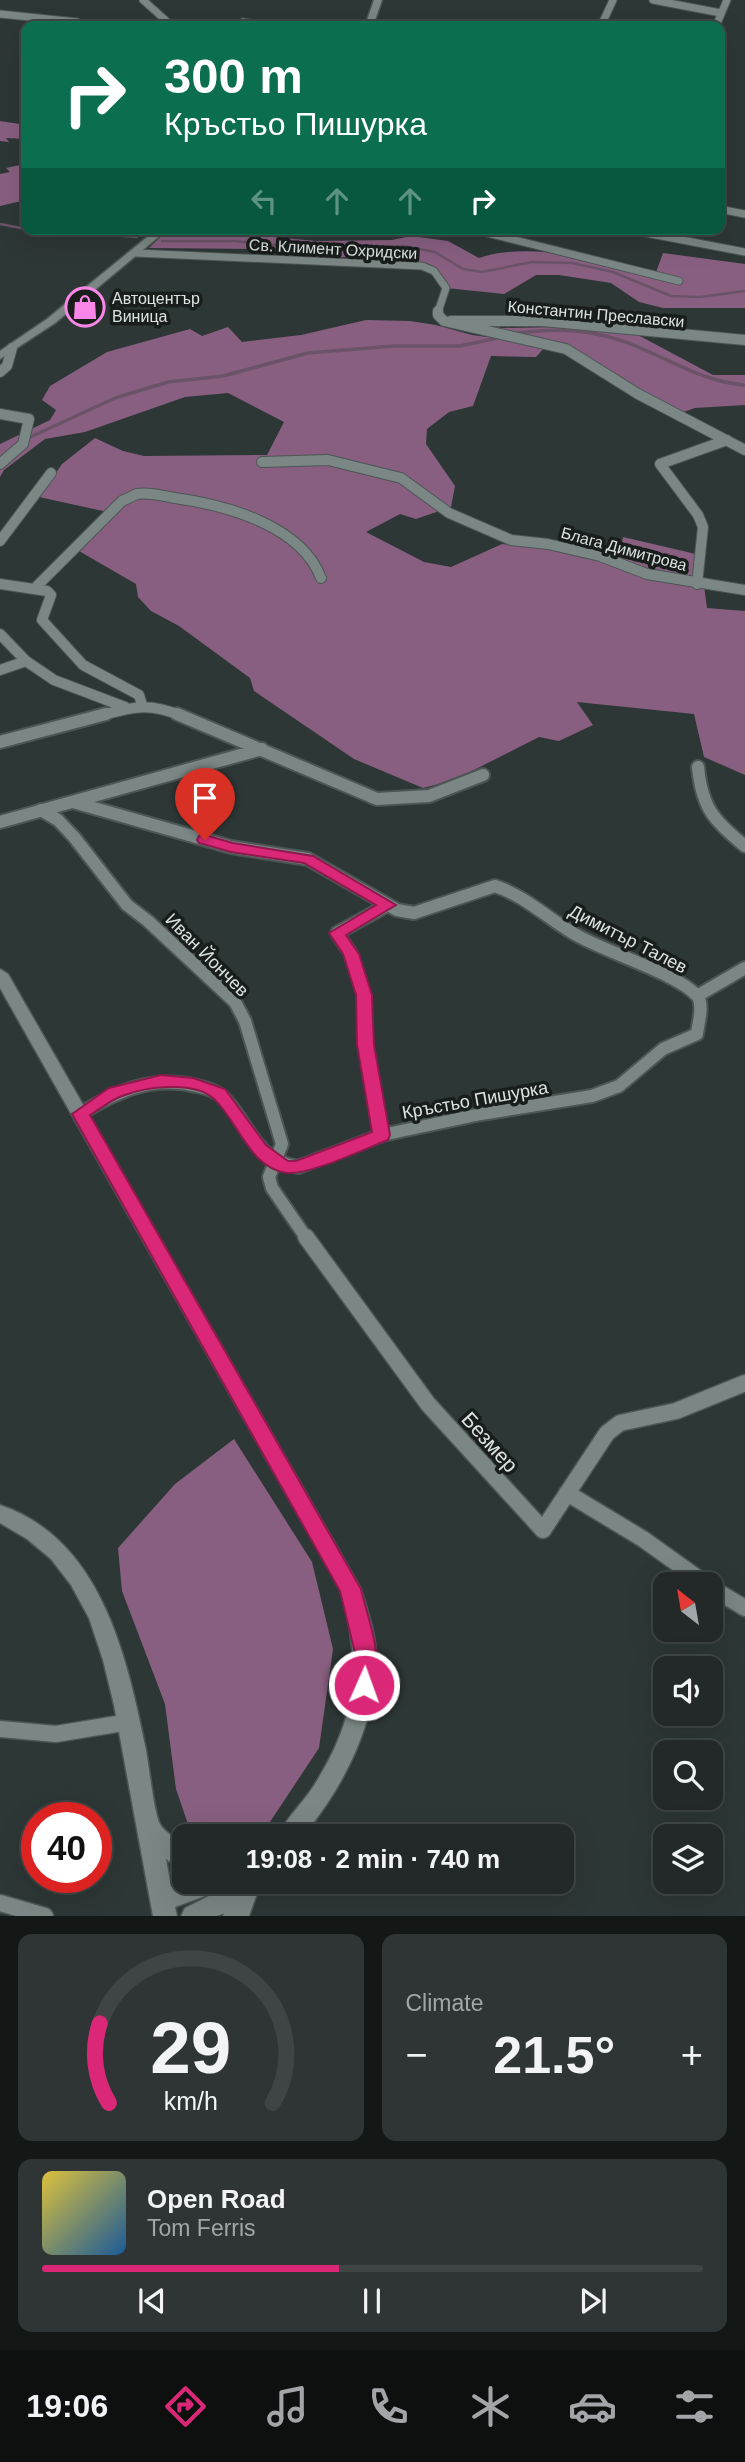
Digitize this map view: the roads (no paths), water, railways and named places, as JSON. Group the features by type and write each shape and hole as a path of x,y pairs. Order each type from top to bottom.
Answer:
{"main road":[{"path":"236,1916 244,1894"}],"street":[{"path":"143,0 166,21"},
{"path":"371,21 378,0"},
{"path":"603,21 613,0"},
{"path":"653,0 721,13"},
{"path":"718,21 727,0"},
{"path":"0,14 67,21"},
{"path":"725,210 745,214"},
{"path":"0,356 51,321 155,235"},
{"path":"495,235 679,281"},
{"path":"656,235 745,252"},
{"name":"Св. Климент Охридски","path":"136,253 422,266 434,271 446,288 439,304 438,316 444,321"},
{"path":"444,321 566,349 638,394 745,450"},
{"name":"Константин Преславски","path":"444,321 543,321 745,340"},
{"path":"0,372 7,366 12,348"},
{"path":"0,414 29,419 24,440 0,464"},
{"path":"697,584 703,527 698,515 660,464 727,440"},
{"name":"Блага Димитрова","path":"262,462 328,460 401,478 449,513 492,534 600,556 647,575 745,590"},
{"path":"0,541 4,528 51,473"},
{"path":"37,587 122,501 138,494 244,514 304,549 319,567 321,578"},
{"path":"0,584 37,587 51,595 42,620 83,664 139,695 142,705"},
{"path":"0,634 26,661 54,680 125,708"},
{"path":"0,670 26,661"},
{"path":"0,742 142,705 160,707 377,799 429,796 483,775"},
{"path":"0,822 262,749"},
{"path":"698,767 703,805 714,821 745,846"},
{"name":"Димитър Талев","path":"73,802 231,847 308,859 397,910 414,913 495,886 530,902 573,934 670,978 697,996 701,1005 696,1034"},
{"name":"Иван Йончев","path":"41,810 58,820 74,837 127,905 148,921 235,1002 245,1021 282,1144 273,1161"},
{"path":"382,1135 366,1045 364,995 351,954 337,933 388,905"},
{"path":"697,996 745,968"},
{"path":"0,974 351,1589 366,1653 364,1685 350,1742 321,1793 298,1824"},
{"name":"Кръстьо Пишурка","path":"273,1161 284,1167 298,1167 382,1135 481,1114 592,1096 618,1086 663,1049 696,1034"},
{"path":"80,1114 128,1087 161,1080 193,1084 219,1093 227,1100 260,1149 273,1161"},
{"name":"Безмер","path":"273,1161 269,1177 272,1188 350,1302 462,1444 543,1530 607,1433 620,1423 676,1411 745,1383"},
{"path":"567,1493 643,1539 689,1572"},
{"path":"0,1513 29,1530 63,1558 83,1586 109,1639 129,1722 163,1909 192,1894"},
{"path":"723,1595 745,1608"},
{"path":"0,1729 56,1734 129,1722"},
{"path":"149,1829 172,1849"},
{"path":"193,1916 234,1894"},
{"path":"0,1903 45,1916"}],"waterway":[{"path":"0,224 21,228"},
{"path":"110,235 137,237"},
{"path":"162,241 234,241 324,250 405,246 435,252 463,269 482,272 532,262 572,263 613,272 671,296 700,297 745,291"},
{"path":"514,334 561,331 608,337 638,347 703,376 745,385"},
{"path":"26,439 115,398 168,382 223,376 308,353 393,346 460,346 502,337"}],"place":[{"name":"Автоцентър Виница","path":"85,307"}]}
